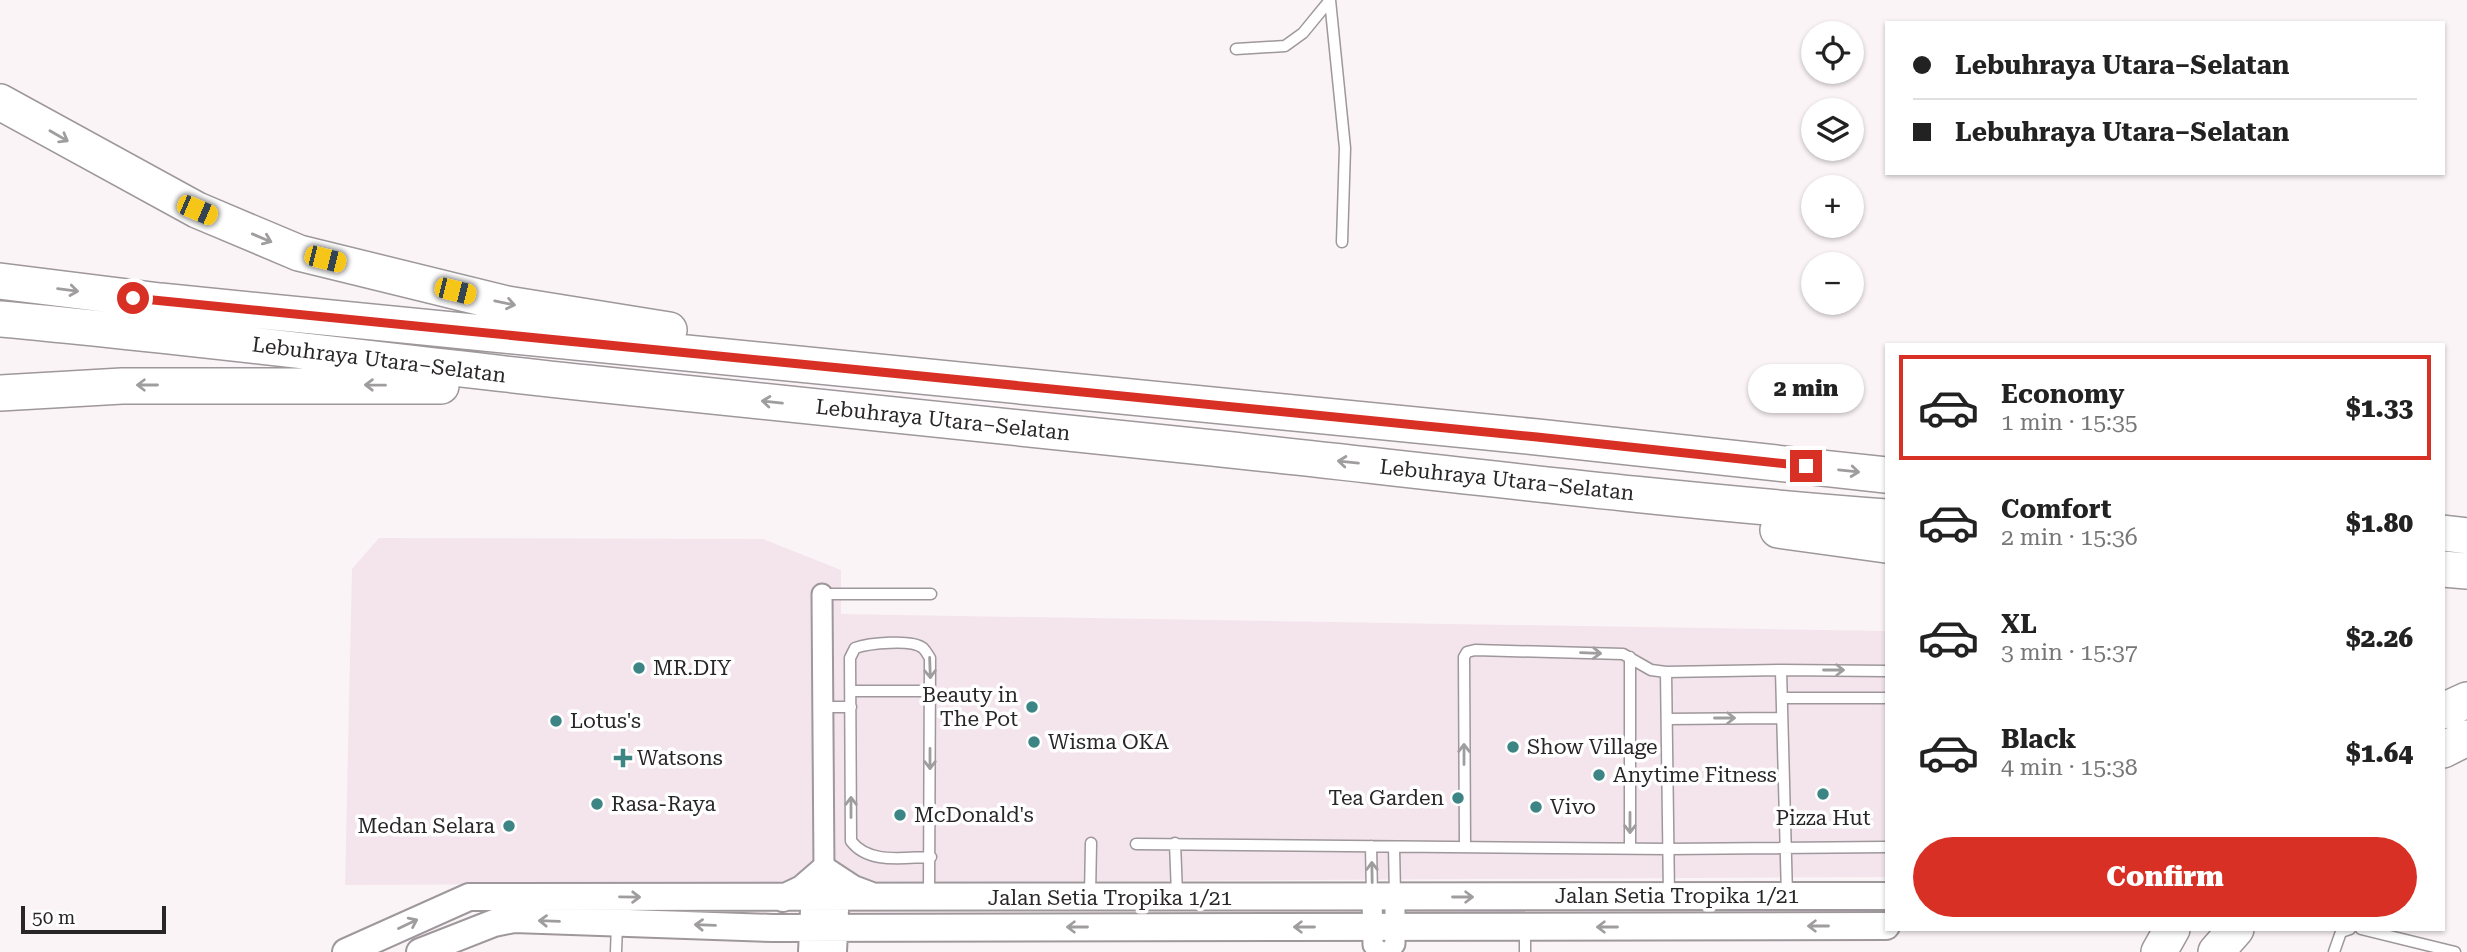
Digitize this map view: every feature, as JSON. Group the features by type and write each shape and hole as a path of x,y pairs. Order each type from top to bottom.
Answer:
{"highway":[{"path":"0,102 197,210 299,253 507,304 749,344 920,377"},
{"name":"Lebuhraya Utara–Selatan","path":"0,281 160,302 1537,437 1885,475"},
{"name":"Lebuhraya Utara–Selatan","path":"0,319 138,332 590,384 1885,517"},
{"path":"0,393 122,386 482,387 590,384"},
{"path":"1537,483 1694,518 1885,545"},
{"path":"1801,510 1885,523"},
{"path":"2445,533 2467,536"},
{"path":"2445,569 2467,571"},
{"path":"2445,710 2467,700"},
{"path":"2445,749 2467,738"},
{"path":"2160,952 2171,931"},
{"path":"2216,952 2234,931"}],"street":[{"path":"822,594 825,898 823,940"},
{"path":"824,870 853,889 877,897"},
{"path":"781,898 802,889 824,870"},
{"name":"Jalan Setia Tropika 1/21","path":"346,952 469,897 1885,896"},
{"path":"1383,897 1384,939"},
{"name":"Jalan Setia Tropika 1/21","path":"420,952 494,923 514,919 773,928 823,940 881,928 1384,939 1525,939 1885,926"},
{"path":"773,928 792,939 804,952"},
{"path":"845,952 864,936 881,928"}],"lane":[{"path":"1236,49 1284,46 1303,33 1330,0"},
{"path":"1330,0 1345,148 1342,242"},
{"path":"822,594 931,594"},
{"path":"929,898 931,857 930,658 923,647 910,643 866,644 855,648 850,658 852,841 856,848 870,856 931,857"},
{"path":"1465,847 1464,657 1467,652 1475,650 1623,654 1651,670 1666,672 1885,671"},
{"path":"1630,657 1630,848"},
{"path":"1781,670 1787,896"},
{"path":"1666,672 1669,896"},
{"path":"850,691 930,691"},
{"path":"1782,698 1885,698"},
{"path":"823,707 850,707"},
{"path":"1667,719 1782,718"},
{"path":"1090,898 1091,843"},
{"path":"1136,844 1668,849 1885,847"},
{"path":"1175,844 1177,898"},
{"path":"1371,846 1383,897"},
{"path":"1383,897 1394,847"},
{"path":"616,952 617,923"},
{"path":"2334,952 2341,932 2344,931"},
{"path":"2369,931 2455,952"}],"shaded area":[{"path":"379,538 763,539 841,570 841,614 1885,631 1885,877 345,885 352,569"}],"place":[{"name":"MR.DIY","path":"639,668"},
{"name":"Beauty in The Pot","path":"1032,707"},
{"name":"Lotus's","path":"556,721"},
{"name":"Wisma OKA","path":"1034,742"},
{"name":"Show Village","path":"1513,747"},
{"name":"Watsons","path":"623,758"},
{"name":"Anytime Fitness","path":"1599,775"},
{"name":"Pizza Hut","path":"1823,794"},
{"name":"Tea Garden","path":"1458,798"},
{"name":"Rasa-Raya","path":"597,804"},
{"name":"Vivo","path":"1536,807"},
{"name":"McDonald's","path":"900,815"},
{"name":"Medan Selara","path":"509,826"}],"route":[{"path":"133,298 1806,466"}]}
